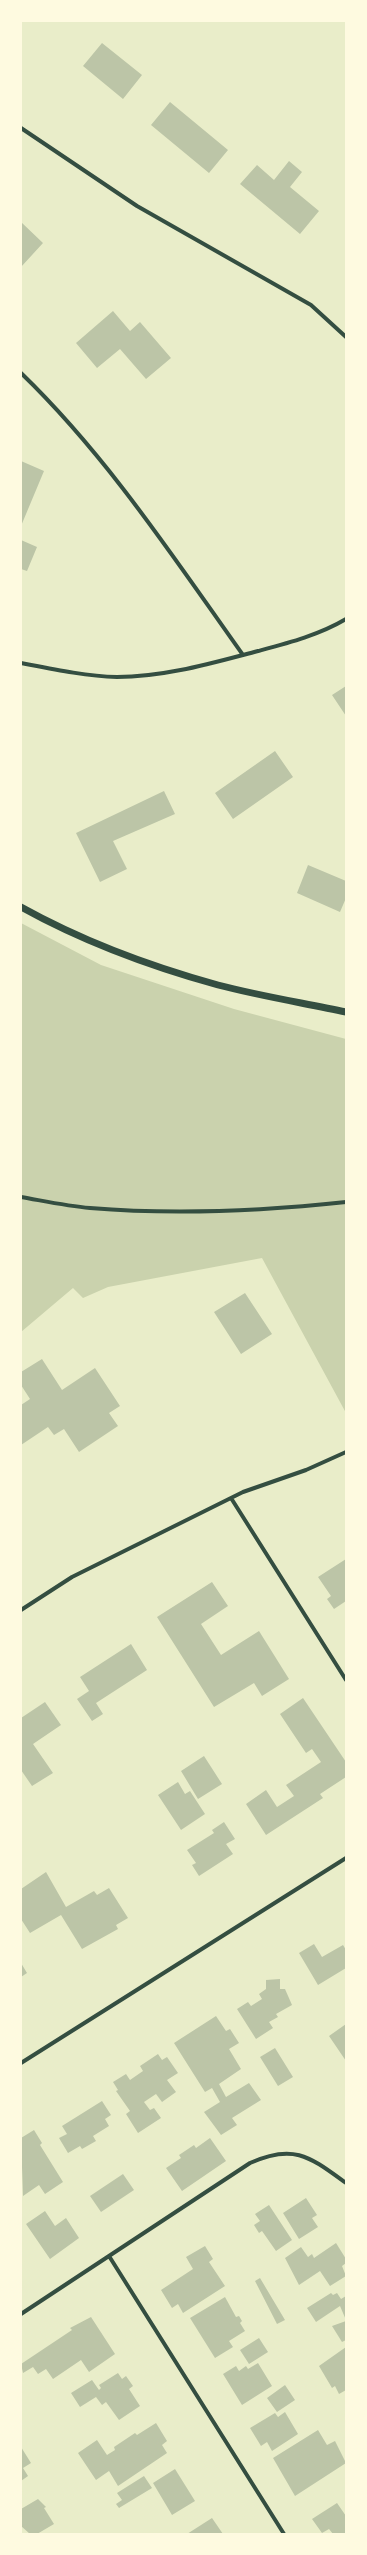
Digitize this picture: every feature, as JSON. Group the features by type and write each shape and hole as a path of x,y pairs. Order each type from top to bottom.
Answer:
{"street":[{"path":"21,128 137,206 310,304 346,337"},
{"path":"21,372 43,394 130,498 243,655"},
{"path":"21,663 60,671 117,676 176,671 243,655 330,628 346,619"},
{"path":"21,907 99,946 138,960 219,985 346,1012"},
{"path":"21,1197 88,1208 151,1212 241,1210 346,1202"},
{"path":"21,1609 72,1577 231,1498 306,1470 346,1452"},
{"path":"231,1498 346,1680"},
{"path":"21,2063 346,1858"},
{"path":"21,2314 250,2163 272,2153 304,2155 346,2183"},
{"path":"110,2256 284,2534"}],"green space":[{"path":"21,923 101,965 234,1009 346,1039 346,1413 262,1258 108,1287 83,1298 73,1288 21,1332"}],"building":[{"path":"102,43 142,75 123,99 83,66"},
{"path":"170,102 228,150 209,173 151,125"},
{"path":"289,161 302,172 290,187 319,211 300,234 240,184 257,165 274,180"},
{"path":"21,222 43,243 21,267"},
{"path":"113,311 130,331 140,322 171,358 146,379 120,349 97,368 76,343"},
{"path":"21,461 44,471 21,526"},
{"path":"21,540 37,547 27,571 21,569"},
{"path":"346,686 346,716 332,695"},
{"path":"275,751 293,777 233,819 215,793"},
{"path":"164,791 175,814 113,841 127,869 100,882 76,833"},
{"path":"308,865 346,881 346,898 340,912 297,893"},
{"path":"245,1293 272,1334 241,1354 214,1312"},
{"path":"42,1359 62,1390 95,1368 120,1406 109,1413 118,1426 79,1452 64,1429 54,1435 48,1427 21,1445 21,1405 30,1399 21,1385 21,1372"},
{"path":"346,1559 346,1601 334,1609 327,1599 331,1596 318,1577"},
{"path":"212,1582 228,1606 201,1624 221,1655 259,1631 289,1679 262,1696 254,1683 214,1707 157,1617"},
{"path":"131,1644 147,1670 96,1703 103,1714 92,1721 77,1699 89,1691 80,1677"},
{"path":"303,1698 346,1762 346,1777 320,1794 323,1798 266,1835 246,1804 266,1790 277,1807 294,1796 286,1785 321,1762 312,1749 306,1753 280,1714"},
{"path":"45,1702 61,1725 33,1744 53,1773 32,1786 21,1770 21,1718"},
{"path":"204,1756 222,1784 198,1799 181,1771"},
{"path":"178,1782 185,1794 190,1791 205,1814 181,1830 158,1795"},
{"path":"224,1822 235,1839 226,1844 233,1854 199,1876 192,1865 196,1863 187,1850 214,1833 212,1830"},
{"path":"46,1872 66,1907 94,1891 97,1895 109,1888 128,1918 116,1925 118,1929 82,1949 61,1915 30,1933 21,1919 21,1889"},
{"path":"314,1944 322,1957 343,1945 346,1950 346,1968 318,1985 299,1953"},
{"path":"21,1963 27,1973 21,1977"},
{"path":"280,1979 280,1989 285,1989 292,2005 276,2014 278,2017 269,2022 273,2028 256,2039 237,2009 248,2002 251,2006 262,1999 259,1994 266,1989 266,1980"},
{"path":"216,2016 226,2031 230,2029 239,2043 229,2049 241,2069 219,2084 226,2097 249,2083 261,2100 232,2118 237,2125 221,2135 204,2112 220,2102 212,2088 205,2092 174,2043"},
{"path":"346,2024 346,2061 329,2036"},
{"path":"275,2048 293,2077 278,2086 260,2057"},
{"path":"158,2054 162,2060 167,2057 178,2073 167,2080 176,2092 162,2102 156,2094 144,2102 150,2110 154,2108 161,2118 138,2133 126,2114 130,2111 116,2091 118,2090 113,2082 126,2074 130,2080 143,2071 140,2066"},
{"path":"102,2101 111,2115 105,2119 109,2126 93,2136 96,2141 82,2149 80,2146 68,2153 59,2138 67,2134 62,2126"},
{"path":"34,2130 42,2143 40,2145 63,2182 45,2194 39,2185 23,2196 21,2138"},
{"path":"210,2138 226,2161 182,2191 166,2168 181,2158 179,2155 194,2145 196,2148"},
{"path":"123,2174 134,2190 101,2212 90,2196"},
{"path":"306,2198 317,2215 312,2218 318,2227 299,2239 283,2213"},
{"path":"269,2205 292,2240 276,2251 262,2231 259,2233 254,2225 260,2221 255,2214"},
{"path":"45,2211 55,2226 66,2218 79,2238 50,2259 26,2224"},
{"path":"336,2243 346,2259 346,2263 342,2266 346,2276 330,2286 320,2271 299,2285 285,2258 301,2247 308,2257 312,2254 314,2258"},
{"path":"205,2246 213,2259 209,2262 225,2286 183,2313 178,2304 172,2308 161,2290 193,2269 186,2257"},
{"path":"260,2278 285,2320 277,2324 255,2281"},
{"path":"331,2293 333,2295 337,2293 341,2299 346,2296 346,2320 340,2306 316,2322 307,2308"},
{"path":"225,2297 236,2317 239,2316 242,2321 240,2323 245,2331 229,2341 233,2347 215,2358 190,2318"},
{"path":"91,2317 115,2354 89,2372 81,2360 53,2379 46,2369 38,2374 33,2367 23,2373 21,2364 72,2330 70,2328"},
{"path":"346,2321 346,2340 342,2342 332,2326"},
{"path":"259,2338 268,2352 249,2364 240,2350"},
{"path":"346,2347 346,2390 339,2394 335,2386 332,2388 319,2366"},
{"path":"258,2363 272,2386 242,2405 223,2374 236,2366 239,2371 246,2366 248,2369"},
{"path":"118,2373 122,2379 126,2376 133,2386 129,2389 140,2406 119,2420 106,2402 102,2405 96,2397 80,2407 71,2393 92,2380 99,2390 101,2388 99,2385"},
{"path":"285,2385 295,2400 277,2412 267,2398"},
{"path":"285,2412 298,2434 272,2451 267,2442 261,2446 250,2428 275,2413 278,2417"},
{"path":"156,2423 167,2441 162,2445 167,2453 118,2486 109,2471 96,2480 78,2453 97,2440 107,2455 115,2450 114,2447 135,2433 137,2435"},
{"path":"318,2430 327,2445 335,2441 346,2463 295,2496 273,2458"},
{"path":"21,2447 31,2463 23,2468 28,2476 21,2481"},
{"path":"175,2469 195,2501 172,2515 153,2483"},
{"path":"144,2476 152,2488 119,2508 116,2504 122,2500 117,2493"},
{"path":"38,2499 46,2507 44,2508 54,2524 37,2534 30,2534 21,2526 21,2509"},
{"path":"337,2503 346,2516 346,2533 333,2534 329,2529 322,2533 312,2519"},
{"path":"212,2518 223,2534 187,2534"}]}
